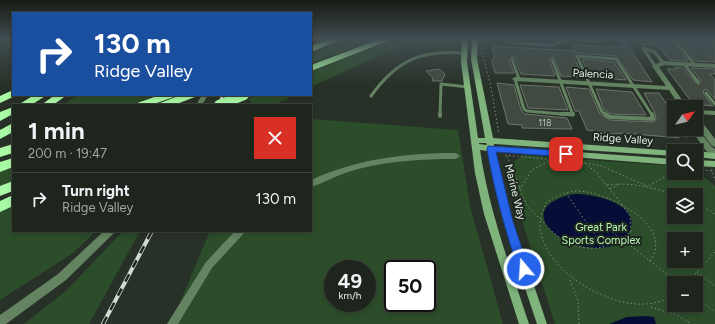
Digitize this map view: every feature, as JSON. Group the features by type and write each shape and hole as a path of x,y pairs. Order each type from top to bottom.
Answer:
{"highway":[{"path":"312,68 348,54"},
{"path":"0,90 12,84"},
{"path":"0,100 12,94"},
{"path":"25,104 40,96"},
{"path":"48,104 60,96"},
{"path":"145,104 185,96"},
{"path":"222,104 242,96"},
{"path":"0,117 12,111"},
{"path":"0,135 12,128"},
{"path":"0,153 12,148"},
{"path":"0,167 12,162"},
{"path":"0,191 12,186"},
{"path":"0,206 12,200"}],"main road":[{"path":"464,54 479,173 488,214 524,324"},
{"name":"Marine Way","path":"474,54 497,180 508,222 542,324"},
{"name":"Ridge Valley","path":"475,143 667,161"},
{"name":"Ridge Valley","path":"490,145 667,153"},
{"path":"703,154 715,155"},
{"path":"703,166 715,164"}],"street":[{"path":"679,100 655,66 657,64 663,63 715,66"},
{"name":"Palencia","path":"517,79 670,88"},
{"path":"703,112 715,113"},
{"path":"703,131 715,144"},
{"path":"702,136 709,149 715,155"},
{"path":"312,184 342,171 374,162 425,156 456,156"},
{"path":"0,322 62,277 109,232"},
{"path":"172,324 209,265 240,232"}],"lane":[{"path":"371,96 388,75 402,63 436,54"},
{"path":"647,54 655,66"},
{"path":"657,54 663,63"},
{"path":"686,54 695,65"},
{"path":"577,56 616,59 634,86 652,119 610,117 605,115 602,112 590,83 577,56"},
{"path":"512,58 524,109 527,111 573,115 552,59"},
{"path":"684,64 698,82"},
{"path":"440,116 441,84 468,86"},
{"path":"706,93 715,104"}],"path":[{"path":"483,54 491,87 499,134"},
{"path":"664,54 671,64"},
{"path":"708,54 715,62"},
{"path":"620,204 630,216 631,231 618,243 604,248 584,247 565,242 552,234 540,219 532,213 518,188 511,162 506,155 601,166 649,187 667,192"},
{"path":"518,188 521,188 525,179 532,170 550,162 551,160"},
{"path":"585,163 598,174 610,191 624,206 640,218 653,234 657,247 656,253 650,261"},
{"path":"703,168 712,171 715,180"},
{"path":"649,187 649,184 667,175"},
{"path":"606,185 620,183 649,187"},
{"path":"608,197 610,195 610,191 620,183"},
{"path":"573,282 550,256 542,242 540,219 547,202 566,193 580,191 608,197 624,206"},
{"path":"566,193 604,248"},
{"path":"703,207 715,214"},
{"path":"609,230 669,276"},
{"path":"693,276 715,252"},
{"path":"696,272 715,286"},
{"path":"569,278 578,301 579,324"},
{"path":"586,291 590,293"},
{"path":"599,297 626,305 649,306 664,304 667,302"},
{"path":"703,303 715,312"},
{"path":"649,306 677,315 691,324"}],"green space":[{"path":"312,54 335,54 312,63"},
{"path":"356,54 384,54 312,87 312,72"},
{"path":"76,96 155,96 131,104 64,104"},
{"path":"254,96 293,96 274,104 255,104 248,99"},
{"path":"312,119 458,130 470,206 503,324 171,324 210,232 312,232"},
{"name":"Great Park Sports Complex","path":"523,155 667,165 667,180 703,180 703,177 715,186 715,324 555,324 505,168"},
{"path":"12,166 12,182 0,187 0,171"},
{"path":"12,205 12,232 95,232 73,253 0,300 0,211"},
{"path":"122,232 139,232 89,324 24,324 66,291"}],"shaded area":[{"path":"574,194 583,194 604,199 624,208 630,215 632,224 628,234 614,245 608,247 590,248 574,244 559,237 549,228 544,219 545,209 555,200"},
{"path":"627,317 654,317 656,324 609,324"}],"building":[{"path":"494,54 575,54 574,57 583,77 561,76 553,56 549,59 555,75 553,76 521,74 515,58 512,56 509,60 514,73 495,73 492,61 493,58 495,59"},
{"path":"590,54 634,54 652,82 633,80 616,56"},
{"path":"665,54 683,54 688,61 670,60"},
{"path":"690,54 715,54 715,62 696,61"},
{"path":"582,59 614,62 626,80 590,77"},
{"path":"675,67 683,68 698,85 701,81 691,68 715,69 715,74 710,74 715,80 715,99 707,90 704,90 703,93 713,106 703,105 703,100 690,100 667,69 676,69"},
{"path":"439,69 445,74 442,81 432,81 433,78 426,71"},
{"path":"497,83 514,85 521,110 525,114 567,118 572,129 522,128 522,125 508,124"},
{"path":"520,85 559,87 568,110 528,108"},
{"path":"566,87 589,89 600,114 610,120 654,122 656,119 655,113 644,93 659,93 667,105 667,136 678,136 679,138 624,133 613,134 587,130 579,111 575,111"},
{"path":"596,89 632,92 646,115 611,114 604,110"}],"railway":[{"path":"218,104 222,96"},
{"path":"103,324 151,232"}],"route":[{"path":"524,269 508,222 491,149 566,154"}]}
